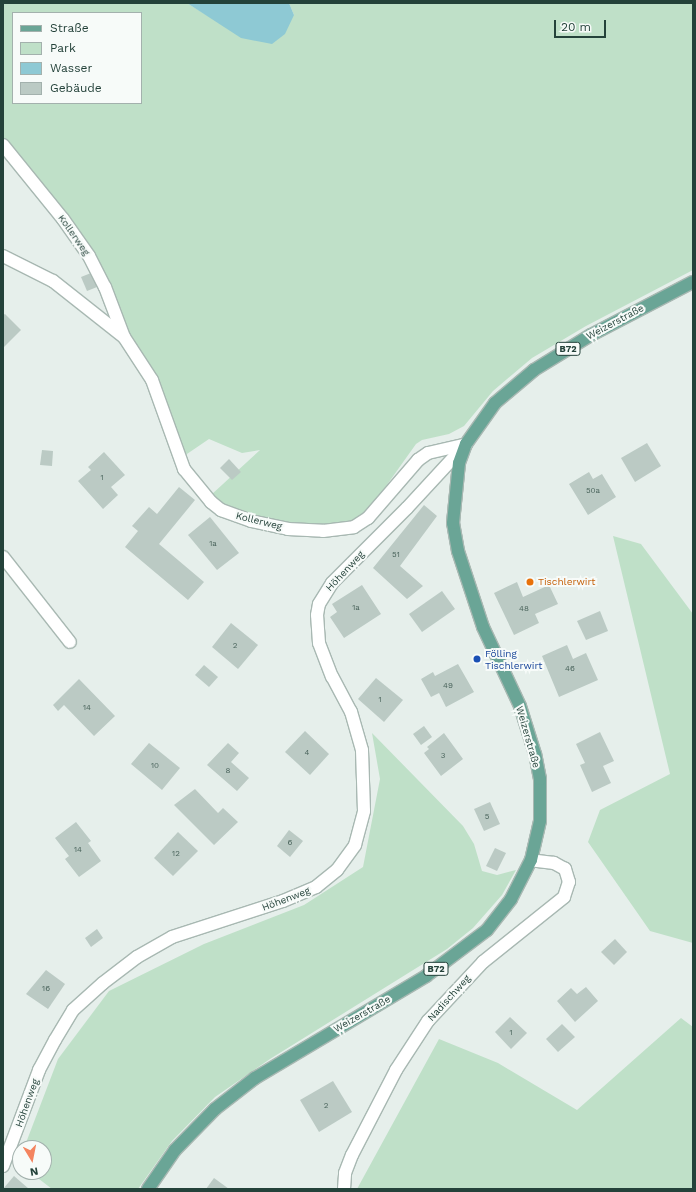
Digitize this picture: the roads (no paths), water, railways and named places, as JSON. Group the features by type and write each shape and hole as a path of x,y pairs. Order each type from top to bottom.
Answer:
{"main road":[{"name":"Weizerstraße","path":"148,1189 174,1150 215,1109 255,1078 426,976 487,930 511,899 531,860 540,821 542,801 535,754 520,706 481,620 458,552 453,522 459,462 466,444 495,403 534,370 591,335 693,282"}],"street":[{"name":"Kollerweg","path":"3,145 63,219 89,256 105,287 124,337 152,380 187,474 211,502 234,516 308,531 354,527 373,513 418,460 428,453 466,444"},
{"name":"Kollerweg","path":"3,256 52,282 124,337"},
{"name":"Höhenweg","path":"3,1166 40,1070 55,1040 73,1010 103,983 137,958 172,938 283,901 316,887 337,870 355,845 364,811 362,750 351,712 320,648 317,626 319,604 332,583 407,508 466,444"},
{"path":"3,556 70,642"},
{"name":"Nadischweg","path":"344,1189 345,1173 352,1155 396,1070 428,1021 483,962 564,897 569,882 565,869 554,863 531,860"}],"water":[{"path":"187,3 289,3 294,15 285,34 272,44 241,38"}],"place":[{"name":"Tischlerwirt","path":"530,582"},
{"name":"Fölling Tischlerwirt","path":"477,659"}]}
